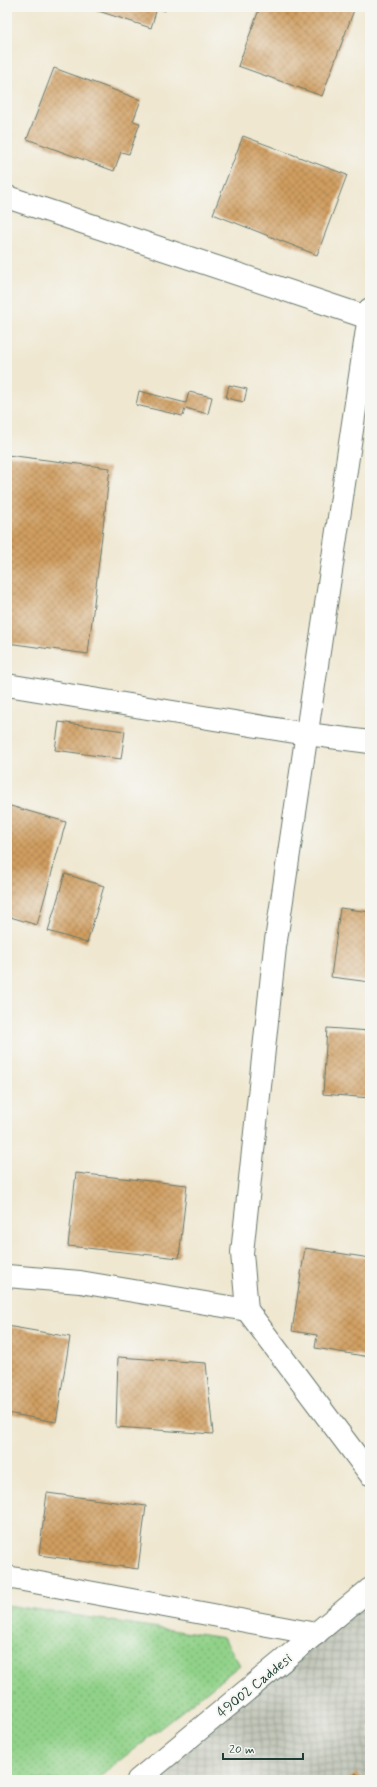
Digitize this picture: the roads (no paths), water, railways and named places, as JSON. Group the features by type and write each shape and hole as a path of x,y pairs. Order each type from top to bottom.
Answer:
{"street":[{"path":"7,196 369,314 275,947 242,1253 247,1310 370,1474"},
{"path":"7,684 306,734 370,742"},
{"path":"7,1276 80,1282 247,1310"},
{"path":"7,1577 316,1634"},
{"name":"49002 Caddesi","path":"138,1780 370,1589"}]}
